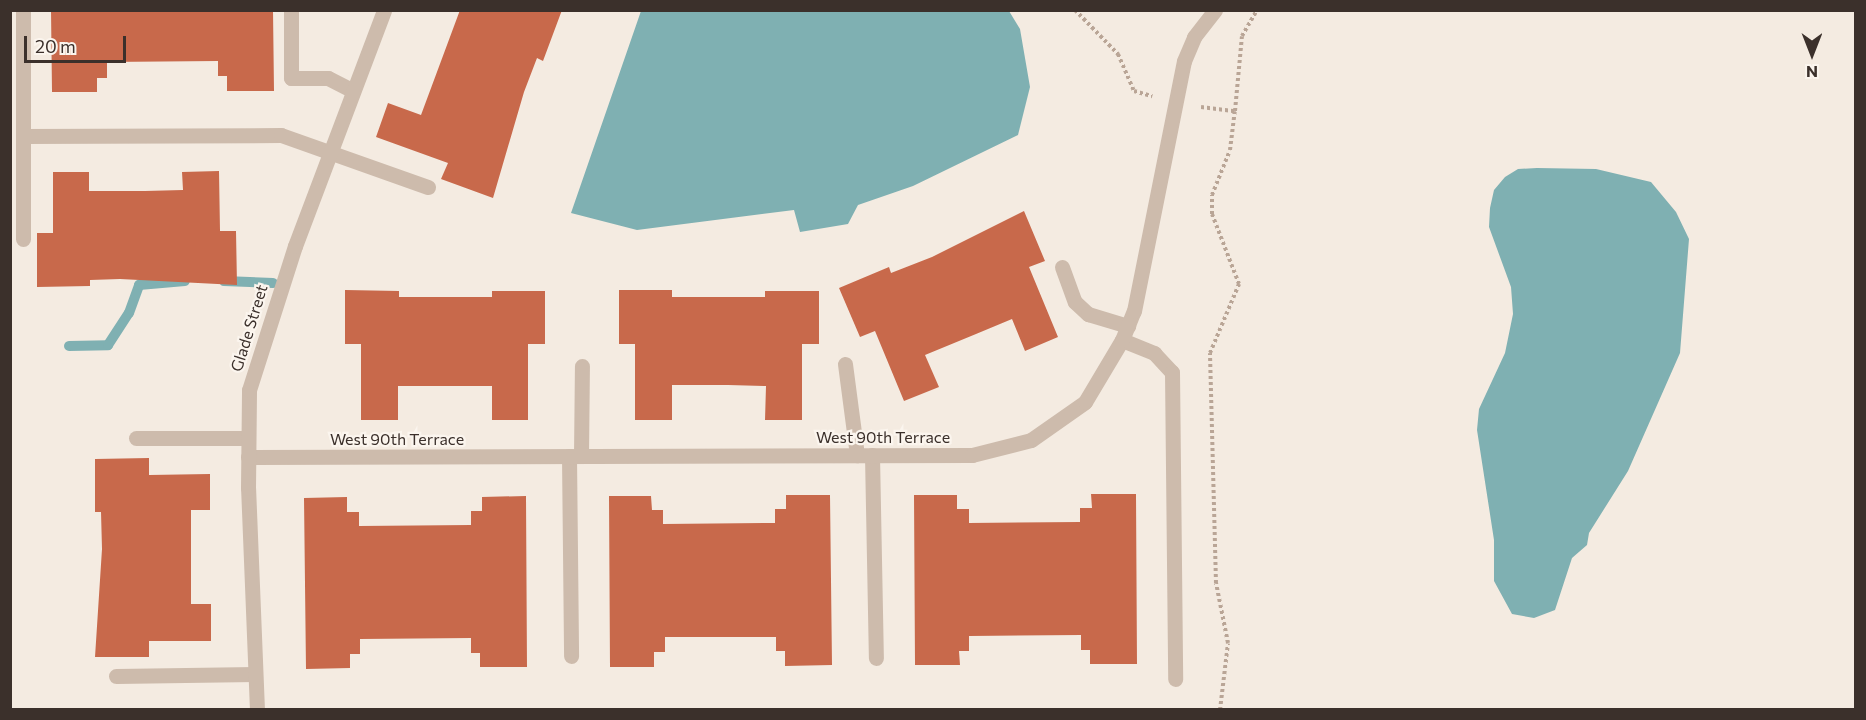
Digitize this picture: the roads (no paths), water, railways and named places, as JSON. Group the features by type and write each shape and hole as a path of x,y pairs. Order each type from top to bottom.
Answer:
{"street":[{"path":"23,239 24,10"},
{"path":"291,10 291,78 328,78 353,90"},
{"name":"Glade Street","path":"257,710 248,457 255,363 384,10"},
{"name":"West 90th Terrace","path":"248,457 972,455 1031,440 1085,402 1128,326 1176,102 1194,37 1215,10"},
{"path":"24,136 281,135 428,187"},
{"path":"1062,267 1075,302 1088,314 1128,326"},
{"path":"1122,340 1154,353 1172,372 1174,679"},
{"path":"844,364 864,455 876,657"},
{"path":"571,656 575,456 582,366"},
{"path":"136,438 248,438"},
{"path":"116,676 255,674"}],"water":[{"path":"641,11 1009,11 1020,29 1030,87 1018,135 913,186 858,205 848,224 800,232 794,210 637,230 571,213"},
{"path":"1518,169 1596,169 1651,182 1676,212 1689,239 1680,353 1628,471 1589,533 1587,545 1572,558 1555,610 1534,618 1512,614 1494,581 1494,540 1477,430 1479,409 1505,353 1513,314 1511,287 1489,227 1494,190 1505,177"}],"waterway":[{"path":"69,346 108,345 129,313 139,285 185,281"},
{"path":"224,281 273,283"}]}
